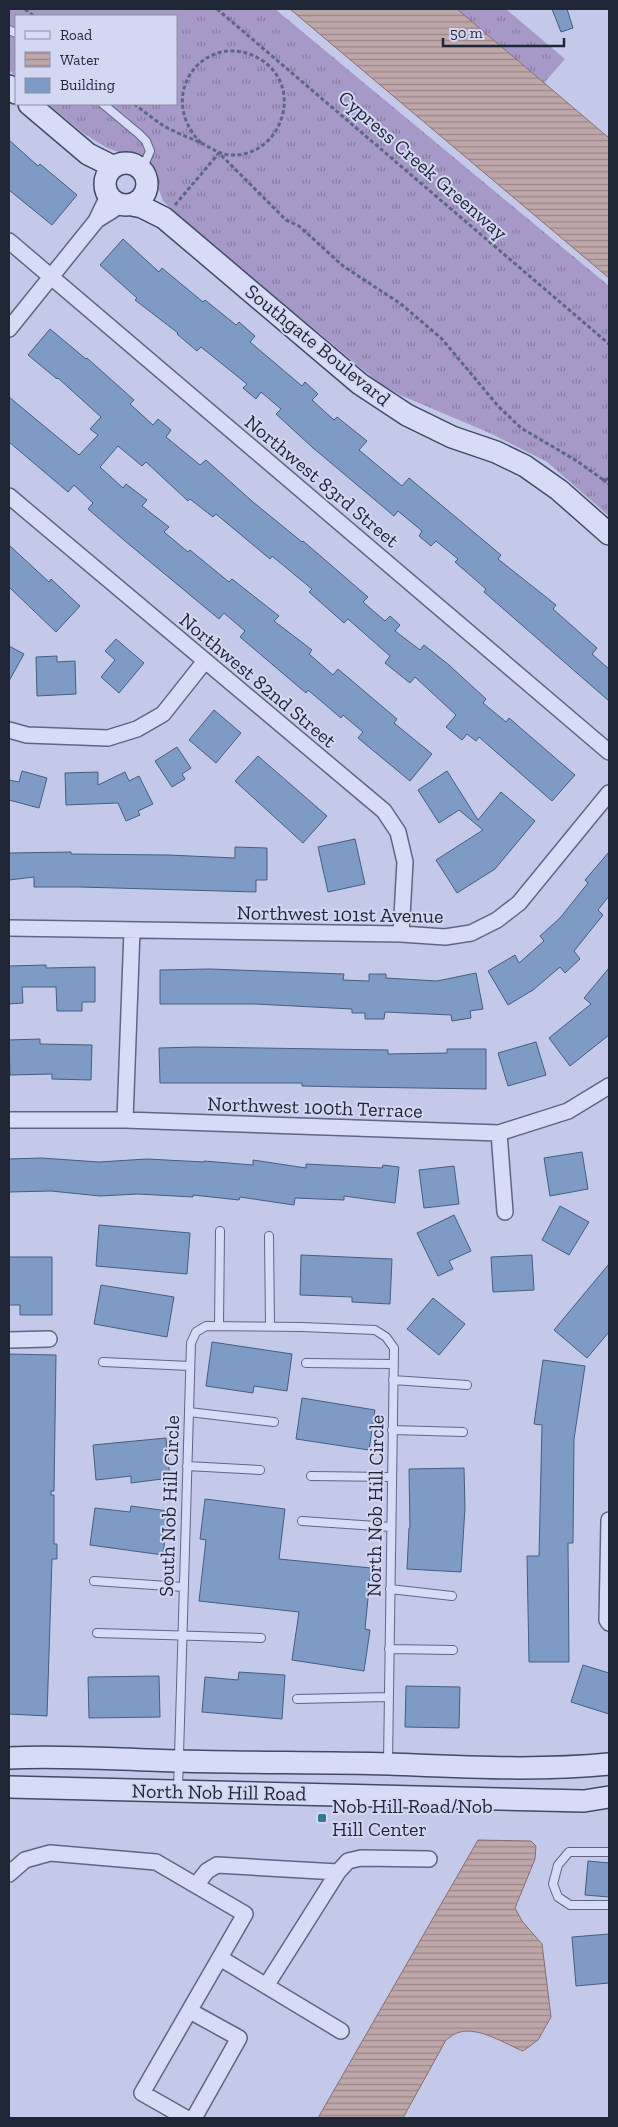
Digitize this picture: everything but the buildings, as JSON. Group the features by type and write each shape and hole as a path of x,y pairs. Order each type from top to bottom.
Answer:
{"main road":[{"name":"Southgate Boulevard","path":"30,105 88,154 116,192 142,207 167,214"},
{"path":"119,164 131,164 144,178 142,198 116,192 119,164"},
{"name":"Southgate Boulevard","path":"144,178 153,203 360,384 407,415 525,466 559,490 609,534"},
{"name":"North Nob Hill Road","path":"9,1758 38,1756 491,1768 572,1767 609,1764"},
{"name":"North Nob Hill Road","path":"9,1786 584,1801 609,1797"}],"street":[{"path":"9,330 52,278 116,192"},
{"name":"Northwest 83rd Street","path":"9,241 609,752"},
{"name":"Northwest 82nd Street","path":"9,496 384,811 398,832 405,862 401,934"},
{"path":"9,730 27,735 108,738 138,729 163,714 205,661"},
{"name":"Northwest 101st Avenue","path":"9,928 401,934 445,937 471,933 497,920 519,903 609,793"},
{"path":"125,1120 132,930"},
{"name":"Northwest 100th Terrace","path":"9,1120 125,1120 499,1133 568,1111 609,1086"},
{"path":"499,1133 505,1212"},
{"path":"9,1340 50,1339"},
{"path":"609,1520 607,1620 609,1623"},
{"path":"9,1874 25,1860 50,1853 156,1862 245,1914 142,2092 186,2118"},
{"path":"266,1986 338,1872 348,1861 360,1858 429,1859"},
{"path":"196,1885 207,1870 217,1865 338,1872"},
{"path":"220,1958 341,2031"},
{"path":"190,2011 238,2038 194,2118"}],"lane":[{"path":"104,105 146,141 150,151 144,178"},
{"path":"219,1326 220,1231"},
{"path":"270,1236 270,1326"},
{"name":"South Nob Hill Circle","path":"178,1790 191,1343 196,1332 206,1326 302,1327"},
{"name":"North Nob Hill Circle","path":"302,1327 375,1330 386,1337 394,1348 388,1764"},
{"path":"102,1362 190,1366"},
{"path":"306,1363 393,1364"},
{"path":"393,1380 466,1385"},
{"path":"188,1412 274,1422"},
{"path":"392,1430 463,1432"},
{"path":"187,1466 260,1470"},
{"path":"311,1476 392,1477"},
{"path":"302,1521 391,1526"},
{"path":"94,1581 183,1587"},
{"path":"390,1589 452,1596"},
{"path":"97,1633 261,1638"},
{"path":"389,1650 453,1650"},
{"path":"297,1699 389,1698"},
{"path":"609,1852 569,1852 558,1865 553,1884 558,1897 570,1905 609,1905"}],"path":[{"name":"Cypress Creek Greenway","path":"217,9 609,344"},
{"path":"201,143 192,134 182,111 184,86 190,75 208,58 219,53 244,52 256,56 275,72 284,93 284,116 273,137 254,151 242,154 219,153"},
{"path":"266,63 273,56"},
{"path":"135,105 159,123 219,153 286,220 299,226 343,266 401,304 442,339 498,406 521,428 577,461 609,484"},
{"path":"167,214 219,153"},
{"path":"602,479 609,479"}],"green space":[{"path":"9,9 275,9 609,286 609,516 547,462 492,434 400,395 379,383 183,220 163,201 152,171 133,157 107,148 83,133 49,105 178,105 178,15 15,15 15,75 9,70"},
{"path":"457,9 506,9 565,59 544,83"}],"water":[{"path":"290,9 457,9 609,138 609,278"},
{"path":"478,1840 531,1841 536,1846 535,1859 515,1908 522,1921 542,1944 551,2017 538,2040 523,2051 484,2034 468,2031 458,2033 446,2040 403,2118 318,2118"}],"place":[{"name":"Nob Hill Road/Nob Hill Center","path":"322,1818"}]}
